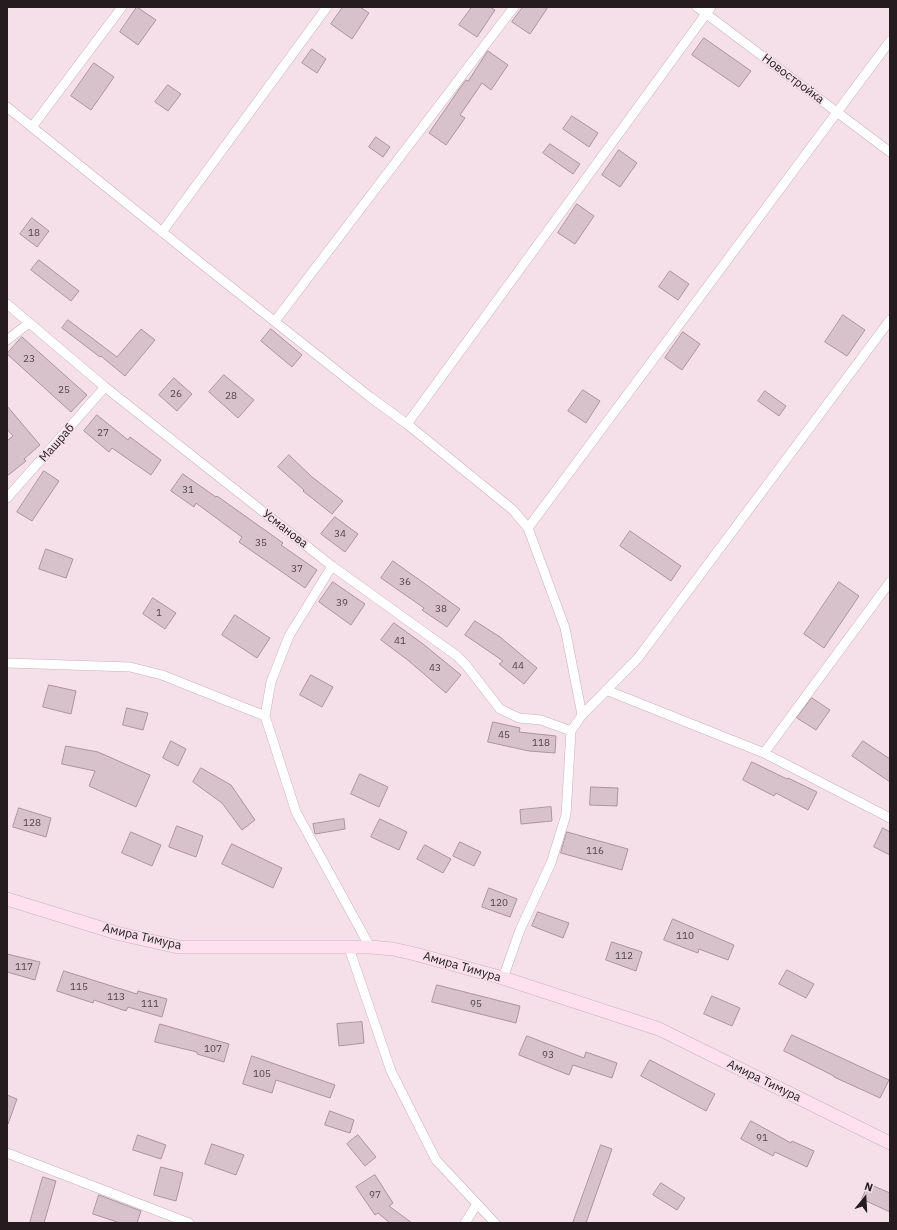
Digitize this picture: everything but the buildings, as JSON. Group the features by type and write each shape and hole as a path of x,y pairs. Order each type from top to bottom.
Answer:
{"street":[{"path":"32,127 122,7"},
{"path":"162,232 327,7"},
{"path":"275,322 514,7"},
{"name":"Новостройка","path":"697,7 708,10 890,152"},
{"path":"407,424 708,10"},
{"path":"528,528 890,41"},
{"path":"7,107 275,322 370,397 407,424 513,510 528,528 565,628 582,715"},
{"name":"Усманова","path":"7,304 106,387 332,566 456,656 466,665 500,709 519,718 541,720 571,731"},
{"path":"503,978 520,930 551,863 566,815 571,731 582,715 638,658 890,320"},
{"path":"7,340 29,323"},
{"name":"Машраб","path":"7,498 106,387"},
{"path":"332,566 289,636 271,682 265,716 296,812 370,947"},
{"path":"764,753 890,582"},
{"path":"7,663 130,667 162,675 265,716"},
{"path":"606,690 764,753 890,818"},
{"name":"Амира Тимура","path":"7,899 120,934 178,947 370,947 393,949 503,978 659,1029 890,1143"},
{"path":"349,948 391,1071 436,1160 495,1223"},
{"path":"7,1153 189,1223"},
{"path":"465,1223 477,1204"}]}
